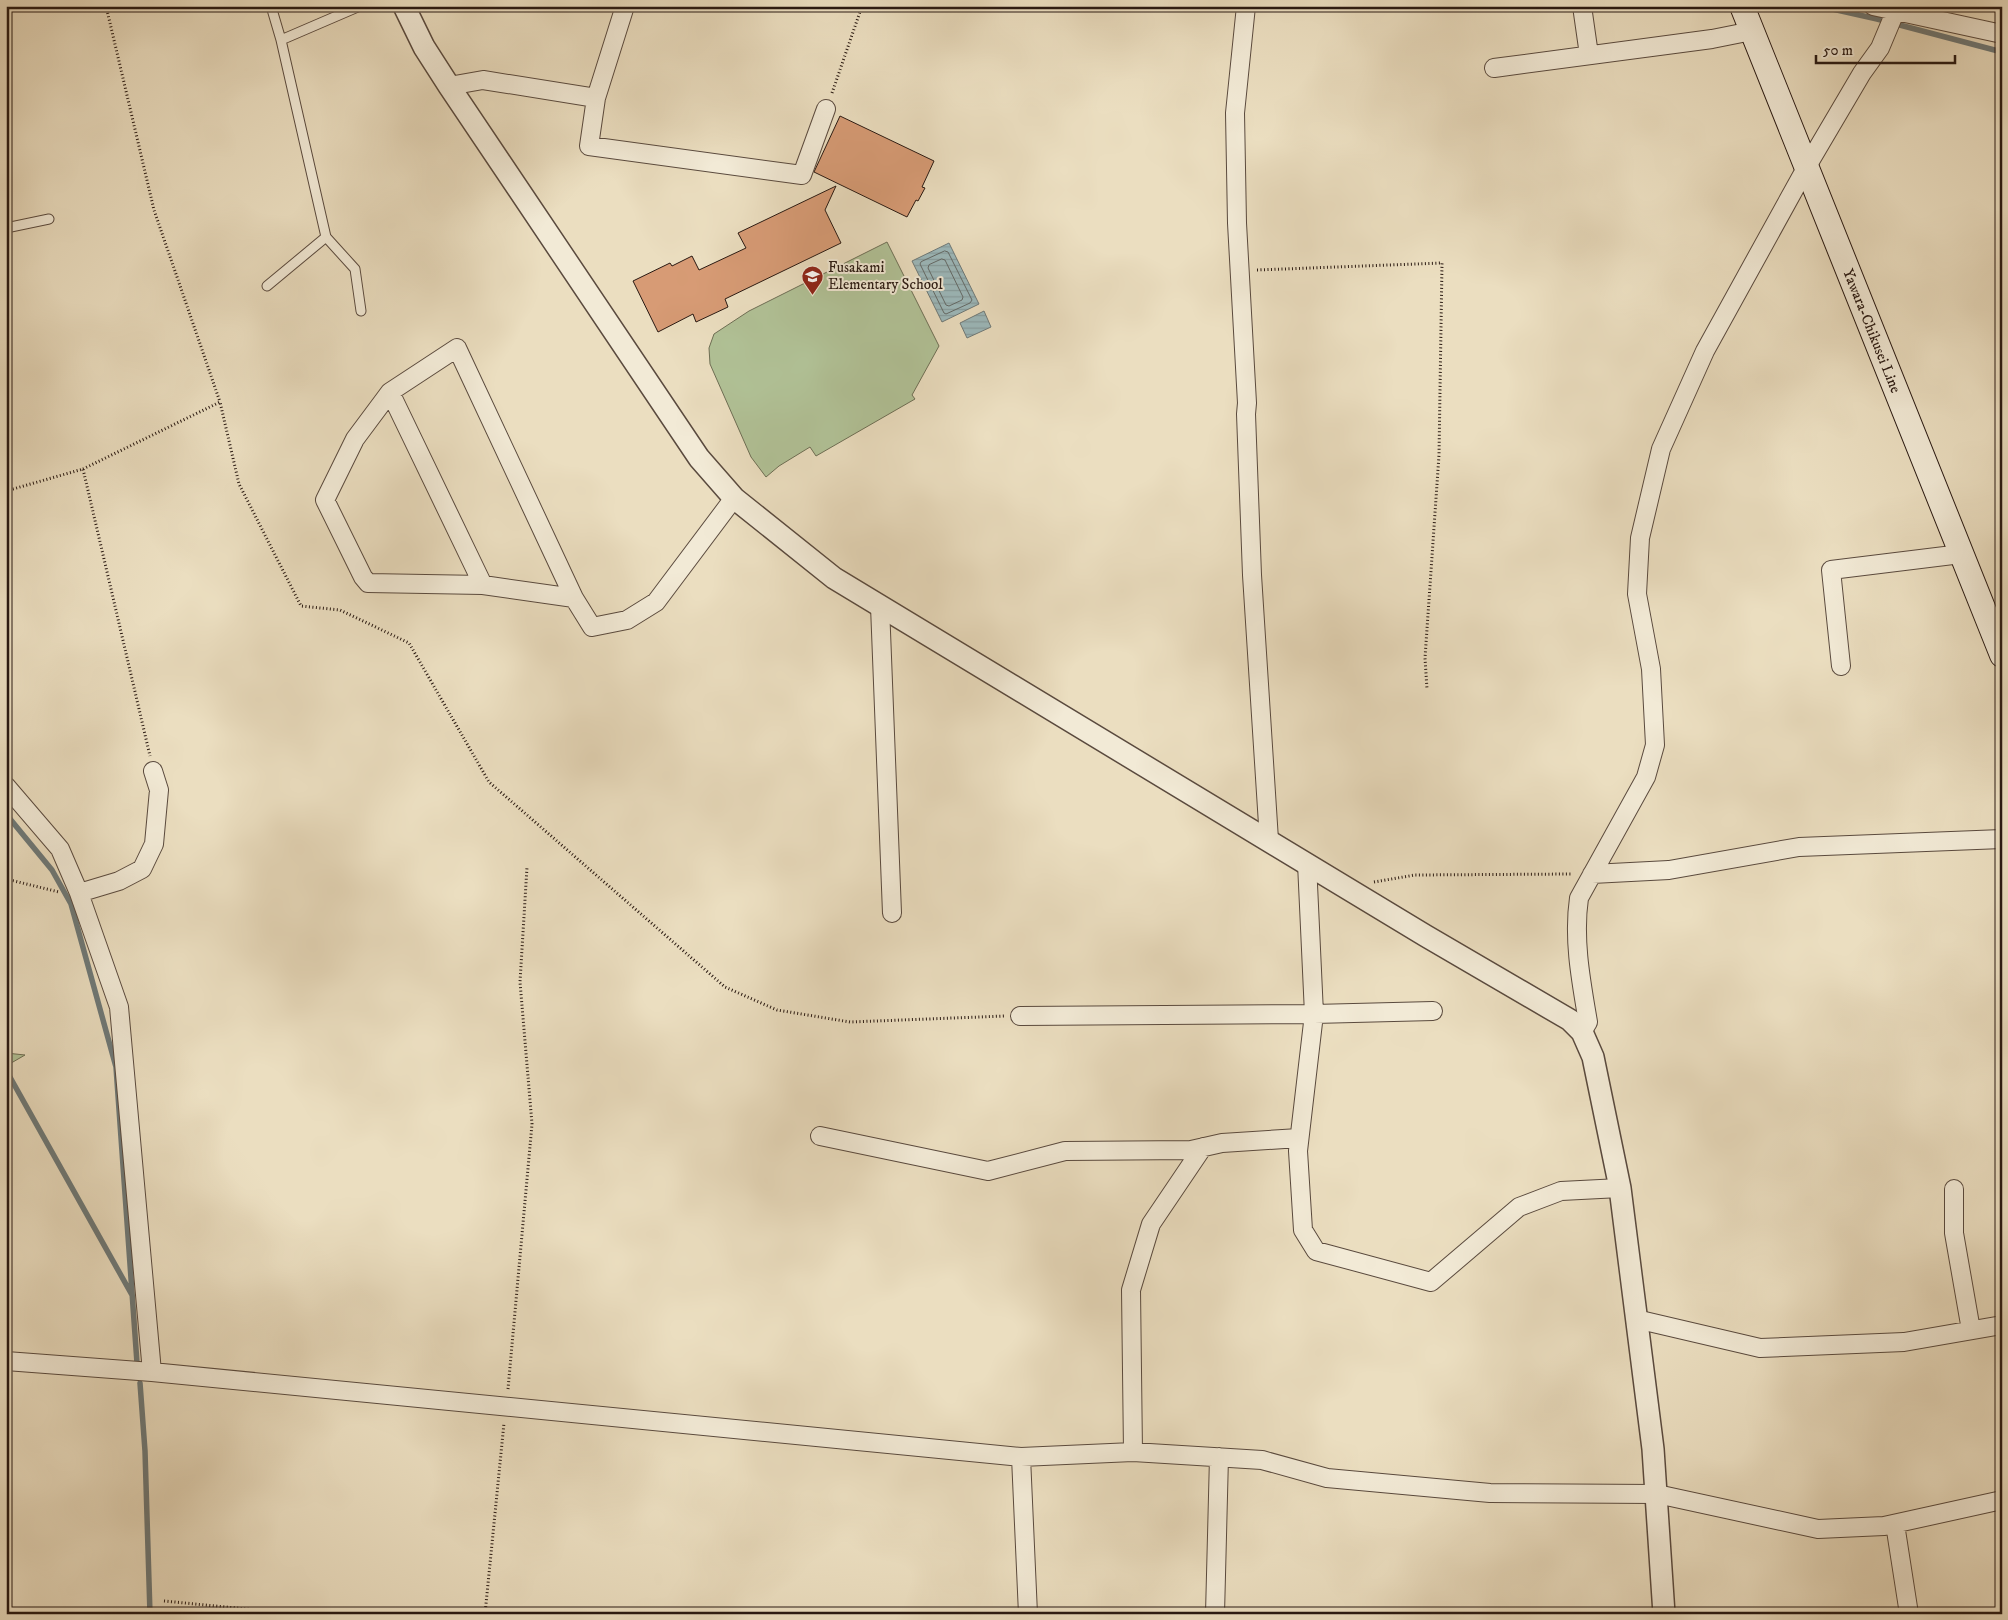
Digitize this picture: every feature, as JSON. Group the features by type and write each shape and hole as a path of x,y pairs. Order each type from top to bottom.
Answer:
{"main road":[{"name":"Yawara-Chikusei Line","path":"1742,6 2002,655"}],"street":[{"path":"404,6 424,46 449,86 699,458 734,498 834,578 1426,936 1570,1020 1582,1032 1593,1057 1620,1188 1653,1449 1664,1614"},
{"path":"625,6 596,98 589,146 802,175 826,109"},
{"path":"1246,6 1235,113 1236,222 1247,404 1252,575 1269,840"},
{"path":"1582,6 1589,55"},
{"path":"1873,6 2002,34"},
{"path":"1582,1032 1588,1022 1579,970 1576,916 1579,898 1646,777 1655,745 1651,669 1638,594 1640,538 1661,449 1706,351 1806,168 1862,73 1880,48 1893,17 1891,9"},
{"path":"1494,68 1752,31"},
{"path":"449,86 483,80 596,98"},
{"path":"574,598 483,585 368,582 363,577 325,500 355,439 390,392 457,348 574,598 592,627 627,620 656,602 734,498"},
{"path":"390,392 483,585"},
{"path":"1841,666 1831,570 1961,554"},
{"path":"880,606 892,913"},
{"path":"79,893 119,881 142,869 154,844 159,790 154,770"},
{"path":"6,786 60,849 79,893 119,1007 152,1372"},
{"path":"1592,874 1669,870 1800,848 2002,838"},
{"path":"1307,863 1314,1014 1298,1151 1303,1230 1316,1251 1431,1282 1519,1207 1562,1191 1620,1188"},
{"path":"1020,1016 1314,1014 1433,1011"},
{"path":"820,1136 988,1171 1065,1151 1191,1150 1222,1143 1299,1138"},
{"path":"1133,1452 1131,1290 1151,1224 1203,1147"},
{"path":"1954,1189 1954,1233 1971,1330"},
{"path":"1636,1319 1760,1348 1904,1342 2002,1325"},
{"path":"6,1361 152,1372 1021,1457 1133,1452 1219,1457 1262,1460 1327,1478 1490,1493 1657,1494 1818,1529 1884,1526 2002,1500"},
{"path":"1021,1457 1028,1614"},
{"path":"1215,1614 1219,1457"},
{"path":"1895,1524 1909,1614"}],"lane":[{"path":"270,6 281,40 326,237 355,269 361,311"},
{"path":"281,40 360,6"},
{"path":"6,228 49,219"},
{"path":"267,286 326,237"}],"path":[{"path":"106,6 154,210 220,402 240,484 302,606 340,610 409,643 489,782 725,987 777,1010 850,1022 1020,1016"},
{"path":"826,109 862,6"},
{"path":"1239,271 1442,263 1439,455 1425,658 1427,689"},
{"path":"6,491 83,469 220,402"},
{"path":"83,469 154,770"},
{"path":"485,1614 532,1124 520,982 527,867"},
{"path":"1346,887 1414,875 1592,874"},
{"path":"6,879 53,891"},
{"path":"164,1601 298,1614"}],"green space":[{"path":"887,242 939,346 912,395 915,399 816,456 810,447 779,466 766,477 751,457 710,364 709,348 714,334 749,311"},
{"path":"6,1053 25,1055 6,1066"}],"water":[{"path":"949,243 979,304 942,322 912,261"},
{"path":"984,311 991,327 967,338 960,323"}],"building":[{"path":"840,116 934,161 922,187 925,188 907,217 814,172"},
{"path":"836,186 825,210 841,243 725,299 728,307 696,322 693,314 658,332 633,281 670,263 672,266 692,256 699,270 746,248 738,233"}],"waterway":[{"path":"1819,6 1877,19 2002,52"},
{"path":"6,814 52,870 71,904 116,1067 137,1363"},
{"path":"6,1070 132,1295"},
{"path":"140,1383 145,1451 150,1614"}],"place":[{"name":"Fusakami Elementary School","path":"812,295"}]}
